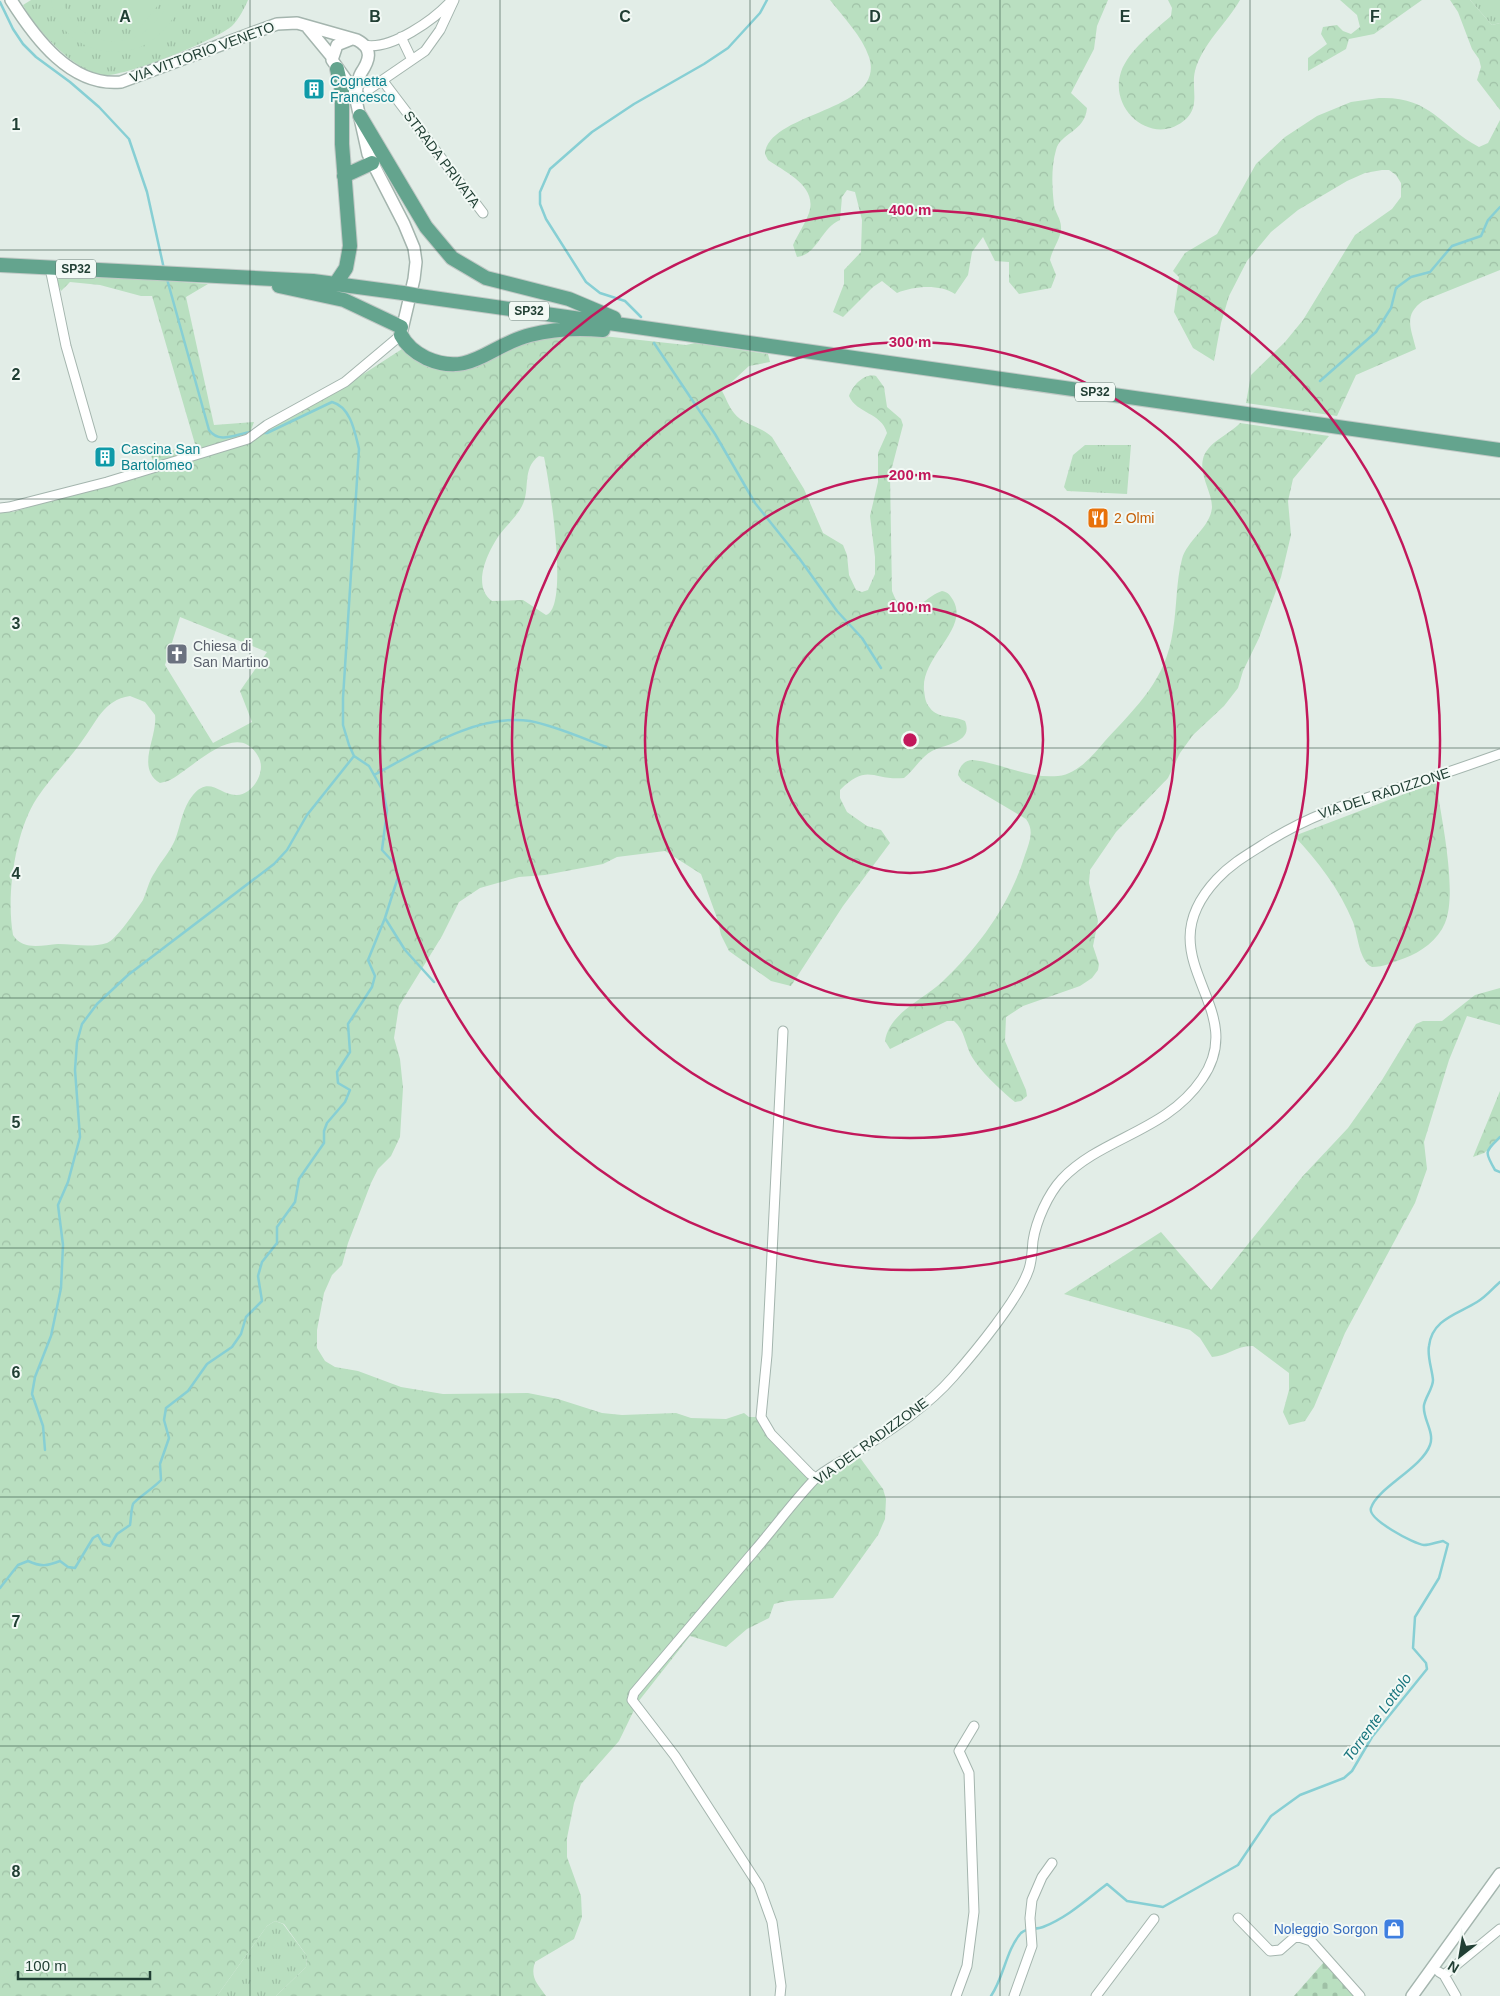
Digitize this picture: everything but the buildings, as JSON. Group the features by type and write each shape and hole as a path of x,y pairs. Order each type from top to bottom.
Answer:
{"main road":[{"path":"336,283 346,268 350,250 344,176 342,91 337,67"},
{"path":"360,116 428,231 452,258 483,277 569,298 638,327"},
{"path":"344,176 372,163"},
{"name":"SP32","path":"0,266 174,273 336,283 1500,450"},
{"path":"189,274 272,285 336,298 359,306 401,331 407,344 420,354 454,366 467,364 519,338 544,332 614,330 680,339 690,334"}],"street":[{"name":"VIA VITTORIO VENETO","path":"11,0 34,35 48,48 74,70 101,82 121,82 277,24 297,23 352,39"},
{"path":"337,67 338,44 352,39 364,44 384,44 401,37 434,17 453,0"},
{"path":"368,90 424,52 440,30 453,0"},
{"path":"0,508 106,482 251,437 266,425 345,382 401,331 413,284 415,255 404,224 372,163 364,140 356,97 337,67 307,27"},
{"path":"401,37 412,60"},
{"path":"364,44 369,52 369,61"},
{"path":"356,97 362,72 384,44"},
{"path":"337,67 352,76 362,72"},
{"name":"STRADA PRIVATA","path":"383,81 484,213"},
{"path":"50,268 66,346 92,437"},
{"name":"VIA DEL RADIZZONE","path":"780,1996 781,1986 772,1922 759,1886 675,1756 632,1700 634,1693 816,1478 894,1427 934,1396 962,1367 1009,1305 1025,1279 1030,1268 1036,1228 1050,1195 1059,1182 1071,1170 1098,1152 1138,1133 1175,1109 1190,1096 1203,1078 1210,1067 1216,1036 1210,1001 1194,968 1188,931 1194,910 1214,882 1232,864 1303,820 1352,801 1416,783 1500,754"},
{"path":"783,1031 767,1355 761,1417 771,1434 816,1478"},
{"path":"956,1996 967,1966 974,1912 969,1773 959,1750 974,1726"},
{"path":"1014,1996 1032,1946 1030,1918 1032,1900 1042,1877 1052,1863"},
{"path":"1412,1996 1500,1874"},
{"path":"1238,1918 1270,1951 1280,1950 1296,1936 1311,1941 1360,1996"},
{"path":"1096,1996 1154,1920"},
{"path":"1444,1975 1500,1929"},
{"path":"1433,1968 1444,1975 1456,1996"}],"green space":[{"path":"31,0 248,0 232,26 208,40 147,65 112,75 101,75 79,66 56,47 36,25 23,5"},
{"path":"51,0 63,0 67,12 74,23 83,31 93,37 117,41 129,39 146,31 172,0 187,0 169,24 154,39 133,49 118,52 88,47 75,39 64,29 56,16"},
{"path":"95,0 162,0 136,33"},
{"path":"830,0 1108,0 1097,26 1094,49 1071,93 1087,108 1085,116 1082,122 1058,144 1054,157 1053,198 1061,231 1050,260 1056,275 1051,288 1019,294 1009,282 1009,262 995,261 983,237 972,252 968,275 955,294 934,287 911,289 897,293 882,281 873,287 843,317 833,312 844,284 844,270 861,252 862,220 855,192 847,190 842,197 840,220 828,228 810,251 797,257 793,245 809,213 811,203 809,195 798,181 768,160 765,154 771,140 785,128 845,101 861,89 870,75 869,57 866,49 852,27"},
{"path":"1168,0 1240,0 1198,61 1194,77 1194,102 1191,113 1174,127 1161,129 1149,127 1137,121 1128,112 1121,100 1119,86 1121,72 1130,56 1143,41 1171,16 1172,8"},
{"path":"1340,0 1422,0 1374,34 1349,39 1346,49 1308,71 1308,58 1327,44 1321,34 1323,27 1337,25 1343,31 1351,34 1360,27 1357,15"},
{"path":"1450,0 1470,0 1492,25 1500,23 1500,110 1477,80 1481,67 1479,59 1472,49 1458,12"},
{"path":"1470,0 1500,0 1500,23 1492,25"},
{"path":"1379,98 1411,102 1423,107 1479,147 1488,143 1500,120 1500,270 1423,301 1417,306 1413,311 1410,322 1416,349 1356,375 1337,416 1246,403 1251,375 1285,342 1303,320 1355,235 1392,209 1401,197 1401,183 1396,175 1389,170 1365,173 1347,181 1298,210 1271,232 1247,261 1229,296 1221,323 1214,361 1193,348 1174,312 1179,277 1173,271 1185,253 1217,234 1256,164 1285,137 1317,116 1351,102"},
{"path":"75,274 208,284 186,297 214,425 254,422 248,438 365,373 402,349 424,362 491,355 544,337 603,336 686,345 695,343 768,354 770,362 749,366 722,391 738,417 772,437 804,489 823,533 843,545 847,555 849,575 856,590 862,592 868,590 875,574 870,516 878,482 878,453 887,433 880,421 857,406 849,396 853,388 863,378 876,376 884,387 887,407 901,419 903,425 890,475 892,591 897,602 908,610 944,591 952,598 957,611 951,632 930,666 925,678 924,690 926,702 933,711 937,714 965,721 967,728 965,734 956,742 928,754 904,778 864,775 857,777 840,790 840,798 847,812 867,826 881,830 890,843 843,906 791,986 771,981 729,951 721,935 701,874 665,851 617,857 603,864 545,875 519,877 480,888 459,902 442,936 399,1006 394,1038 400,1059 403,1088 400,1137 391,1156 378,1169 371,1183 348,1243 342,1265 332,1275 324,1293 317,1330 317,1348 325,1361 335,1367 358,1371 401,1387 443,1394 528,1393 558,1399 602,1413 622,1415 676,1413 691,1418 726,1419 744,1413 749,1417 759,1417 816,1483 858,1455 883,1489 886,1499 885,1519 878,1535 833,1598 788,1601 774,1604 769,1618 747,1629 726,1647 690,1636 638,1702 619,1741 581,1784 574,1803 567,1838 567,1857 581,1896 582,1917 574,1939 535,1962 534,1976 537,1984 546,1996 276,1996 306,1967 307,1956 284,1924 275,1921 267,1926 217,1996 0,1996 0,512 13,512 114,481 155,466 151,456 195,444 152,296 141,296 100,285 70,282 61,291 57,282 60,276","holes":["539,456 544,457 547,470 556,542 557,591 553,607 546,615 523,600 492,601 486,595 482,578 487,559 495,541 525,500 528,473 533,461","180,617 267,652 240,691 252,722 213,743 165,665","130,696 145,702 155,715 148,761 153,777 160,783 168,781 215,750 227,744 239,742 250,746 259,758 261,764 259,776 253,787 243,794 225,793 210,786 199,789 193,795 184,811 173,844 153,875 143,900 111,941 88,946 58,944 27,945 17,940 13,935 11,902 14,864 29,812 42,791 77,748 101,713 113,702"]},
{"path":"1240,423 1329,436 1293,479 1288,501 1291,535 1281,577 1259,638 1243,671 1238,688 1224,706 1193,735 1180,753 1168,778 1116,832 1090,870 1089,883 1098,921 1093,946 1099,964 1098,970 1092,978 1080,986 1023,1006 1006,1017 1005,1041 1026,1090 1027,1096 1021,1101 1015,1102 1010,1098 980,1068 972,1057 963,1033 954,1021 947,1021 890,1049 885,1041 893,1022 908,1007 935,988 956,969 992,924 1011,891 1029,842 1031,832 1026,819 962,781 958,775 961,767 967,761 973,760 1036,775 1058,776 1072,772 1090,758 1149,691 1164,663 1169,648 1182,559 1211,514 1211,501 1202,465 1205,453 1214,443"},
{"path":"1085,445 1131,445 1127,494 1067,491 1064,487 1073,455"},
{"path":"1436,782 1449,874 1449,909 1445,923 1438,935 1417,952 1389,964 1372,967 1364,959 1353,922 1335,887 1312,855 1294,836"},
{"path":"1500,988 1500,1025 1467,1016 1449,1060 1424,1142 1427,1169 1415,1203 1345,1333 1314,1407 1305,1421 1289,1425 1283,1412 1289,1390 1289,1373 1253,1346 1242,1347 1223,1355 1212,1357 1200,1338 1190,1330 1064,1294 1161,1232 1211,1290 1302,1177 1348,1128 1382,1080 1416,1024 1423,1021 1442,1021 1475,995"},
{"path":"1500,1091 1500,1139 1484,1153 1473,1157"},
{"path":"275,1921 283,1924 307,1956 306,1967 276,1996 217,1996 267,1926"},
{"path":"1324,1962 1366,1996 1294,1996"}],"waterway":[{"path":"641,317 625,301 600,293 586,282 546,219 540,204 540,192 550,169 592,132 634,104 728,48 760,13 767,0"},
{"path":"0,2 13,29 23,44 36,57 70,82 99,107 129,139 147,192 164,269"},
{"path":"1320,381 1376,332 1391,308 1396,288 1411,277 1430,272 1452,246 1481,236 1488,220 1500,207"},
{"path":"167,279 209,430 218,437 229,437 252,432"},
{"path":"654,343 715,434 755,503 799,558 837,611 862,638 881,668"},
{"path":"263,433 267,433 332,402 344,409 351,421 356,436 359,449 343,698 343,725 354,756 369,766 383,791 387,810 382,850 395,864 398,877 385,918"},
{"path":"374,775 449,736 469,728 510,720 530,721 549,726 606,747"},
{"path":"45,1450 43,1426 32,1394 35,1377 51,1336 61,1288 63,1245 58,1205 68,1182 80,1137 75,1070 77,1042 82,1024 97,1004 128,975 274,864 287,850 307,815 354,756"},
{"path":"0,1588 18,1565 28,1561 44,1565 60,1561 68,1567 75,1568 93,1538 98,1535 103,1544 110,1546 117,1534 130,1525 133,1504 161,1480 160,1464 169,1438 164,1420 166,1408 188,1391 207,1364 232,1347 241,1334 246,1317 262,1301 258,1276 262,1262 277,1243 277,1227 295,1202 299,1179 324,1143 324,1131 327,1123 345,1102 350,1090 338,1083 337,1072 350,1052 348,1024 372,987 375,976 368,960 385,918 405,950 434,982"},
{"name":"Torrente Lottolo","path":"1500,1137 1488,1152 1489,1159 1495,1170 1500,1172"},
{"name":"Torrente Lottolo","path":"991,1996 1012,1947 1021,1933 1026,1930 1043,1927 1061,1918 1107,1884 1127,1901 1163,1907 1238,1865 1271,1816 1300,1795 1344,1778 1352,1771 1372,1737 1427,1669 1426,1663 1413,1648 1415,1617 1439,1578 1448,1544 1443,1541 1429,1545 1419,1544 1383,1524 1372,1513 1371,1508 1375,1500 1382,1493 1418,1462 1430,1445 1431,1435 1424,1405 1433,1383 1429,1350 1431,1337 1435,1329 1447,1318 1480,1300 1500,1282"}],"place":[{"name":"Cognetta Francesco","path":"314,89"},
{"name":"Cascina San Bartolomeo","path":"105,457"},
{"name":"2 Olmi","path":"1098,518"},
{"name":"Chiesa di San Martino","path":"177,654"},
{"name":"Noleggio Sorgon","path":"1394,1929"}]}
